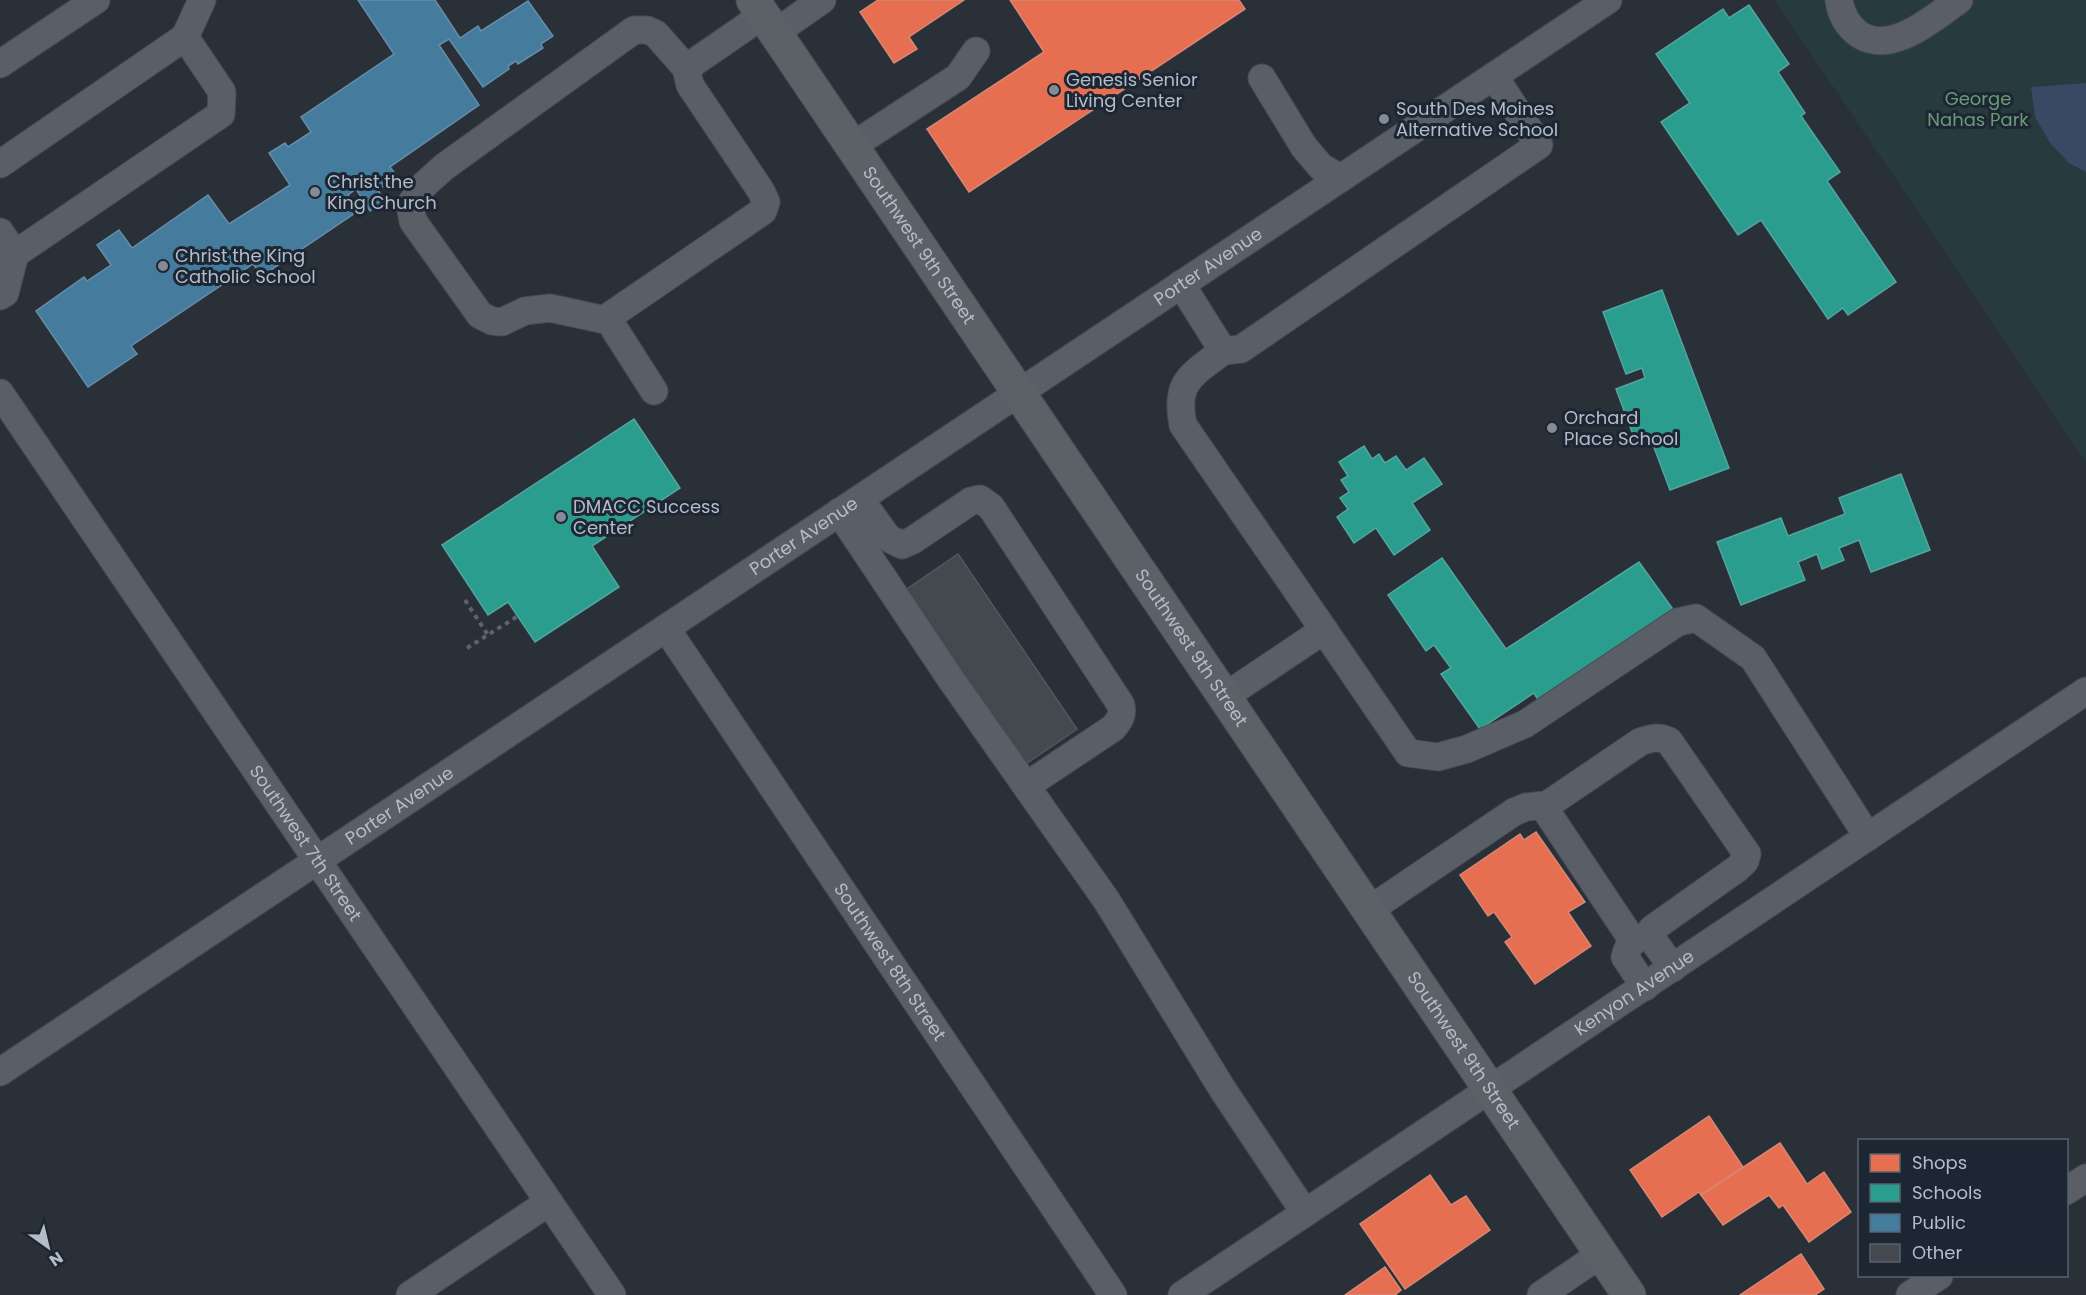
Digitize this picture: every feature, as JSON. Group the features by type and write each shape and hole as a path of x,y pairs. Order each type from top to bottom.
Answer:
{"main road":[{"name":"Southwest 9th Street","path":"764,16 1629,1295"}],"street":[{"path":"0,64 96,0"},
{"path":"0,164 185,37 202,0"},
{"path":"686,68 764,16 822,0"},
{"name":"Porter Avenue","path":"0,1072 1608,0"},
{"path":"1839,0 1844,18 1852,30 1869,41 1885,42 1919,27 1959,0"},
{"path":"610,321 550,308 525,311 502,322 492,321 480,315 413,221 410,205 424,185 444,167 634,30 647,30 656,34 686,68 690,85 766,202 763,212 611,315 610,321 654,391"},
{"path":"0,296 5,293 15,254 221,114 222,92 185,37"},
{"path":"852,146 958,77 976,51"},
{"path":"1494,76 1539,145 1241,349 1223,351 1191,376 1182,389 1179,407 1183,425 1408,753 1438,757 1467,749 1525,724 1678,622 1696,618 1753,658 1868,837"},
{"path":"1262,78 1304,147 1321,167 1341,178"},
{"path":"0,232 15,254"},
{"path":"1181,284 1223,351"},
{"name":"Southwest 7th Street","path":"0,393 612,1295"},
{"path":"850,505 888,538 895,543 902,544 913,540 971,501 980,499 991,507 1121,705 1120,721 1113,728 1026,786"},
{"path":"850,505 950,678 1107,901 1223,1090 1305,1214"},
{"name":"Southwest 8th Street","path":"666,628 1113,1295"},
{"path":"1224,697 1324,630"},
{"name":"Kenyon Avenue","path":"1182,1295 2086,691"},
{"path":"1369,910 1514,812 1526,807 1543,806 1640,742 1651,738 1661,738 1669,741 1747,854 1745,861 1738,868 1627,948 1625,957 1645,987"},
{"path":"1543,806 1642,938 1673,968"},
{"path":"2068,1190 2086,1178"},
{"path":"410,1295 549,1202"},
{"path":"1541,1295 1601,1254"},
{"path":"1910,1295 1936,1277"}],"path":[{"path":"465,600 488,635"},
{"path":"466,648 518,616"}],"green space":[{"name":"George Nahas Park","path":"1775,0 2086,0 2086,462"}],"water":[{"path":"2086,83 2086,172 2069,163 2050,143 2035,117 2031,87"}],"building: Shops":[{"path":"878,0 964,0 909,37 917,49 894,63 860,12"},
{"name":"Genesis Senior Living Center","path":"1010,0 1239,0 1245,9 969,192 927,129 1044,52"},
{"path":"1536,832 1585,902 1568,912 1591,946 1535,984 1505,942 1512,937 1494,912 1488,916 1460,875 1520,834 1524,840"},
{"path":"1709,1116 1743,1167 1701,1195 1699,1192 1662,1217 1630,1170"},
{"path":"1780,1143 1807,1184 1824,1172 1851,1212 1809,1242 1783,1205 1779,1208 1769,1195 1723,1225 1701,1195"},
{"path":"1430,1175 1451,1205 1466,1196 1490,1230 1405,1289 1360,1224"},
{"path":"1801,1254 1824,1289 1815,1295 1740,1295"},
{"path":"1385,1267 1401,1290 1395,1295 1345,1295"}],"building: Schools":[{"path":"1749,5 1789,64 1778,72 1805,113 1801,116 1840,172 1827,181 1896,282 1848,315 1843,308 1828,319 1761,220 1738,235 1661,122 1690,103 1656,54 1723,9 1729,18"},
{"path":"1662,290 1729,468 1670,490 1649,434 1635,440 1616,389 1645,378 1642,368 1626,374 1603,312"},
{"name":"DMACC Success Center","path":"634,419 680,488 592,546 619,587 535,642 508,602 488,615 442,545"},
{"path":"1364,446 1372,459 1379,454 1385,463 1396,456 1406,470 1424,458 1442,484 1412,503 1430,530 1394,555 1376,528 1354,543 1337,517 1348,509 1340,498 1349,492 1341,480 1348,476 1339,462"},
{"path":"1901,474 1930,550 1871,572 1859,540 1839,548 1844,560 1822,569 1817,554 1798,562 1805,580 1741,605 1717,542 1781,518 1788,536 1845,514 1839,498"},
{"path":"1442,558 1506,649 1639,562 1675,612 1619,652 1616,647 1593,663 1543,708 1534,693 1480,729 1441,674 1451,668 1434,645 1426,651 1388,595"}],"building: Public":[{"name":"Christ the King Church","path":"358,0 435,0 460,38 478,26 481,31 528,1 553,36 541,44 543,48 518,64 516,61 508,66 509,69 483,87 449,39 439,45 479,105 390,167 397,176 378,190 385,201 370,211 356,189 348,195 358,211 262,276 253,264 131,346 137,354 88,387 36,311 84,277 87,281 111,265 97,245 119,230 132,248 208,195 229,224 290,185 269,153 285,143 288,147 311,132 301,117 394,54"}],"building: Other":[{"path":"958,554 1077,729 1017,770 898,595"}],"place":[{"name":"Genesis Senior Living Center","path":"1054,90"},
{"name":"South Des Moines Alternative School","path":"1384,119"},
{"name":"Christ the King Church","path":"315,192"},
{"name":"Christ the King Catholic School","path":"163,266"},
{"name":"Orchard Place School","path":"1552,428"},
{"name":"DMACC Success Center","path":"561,517"}]}
